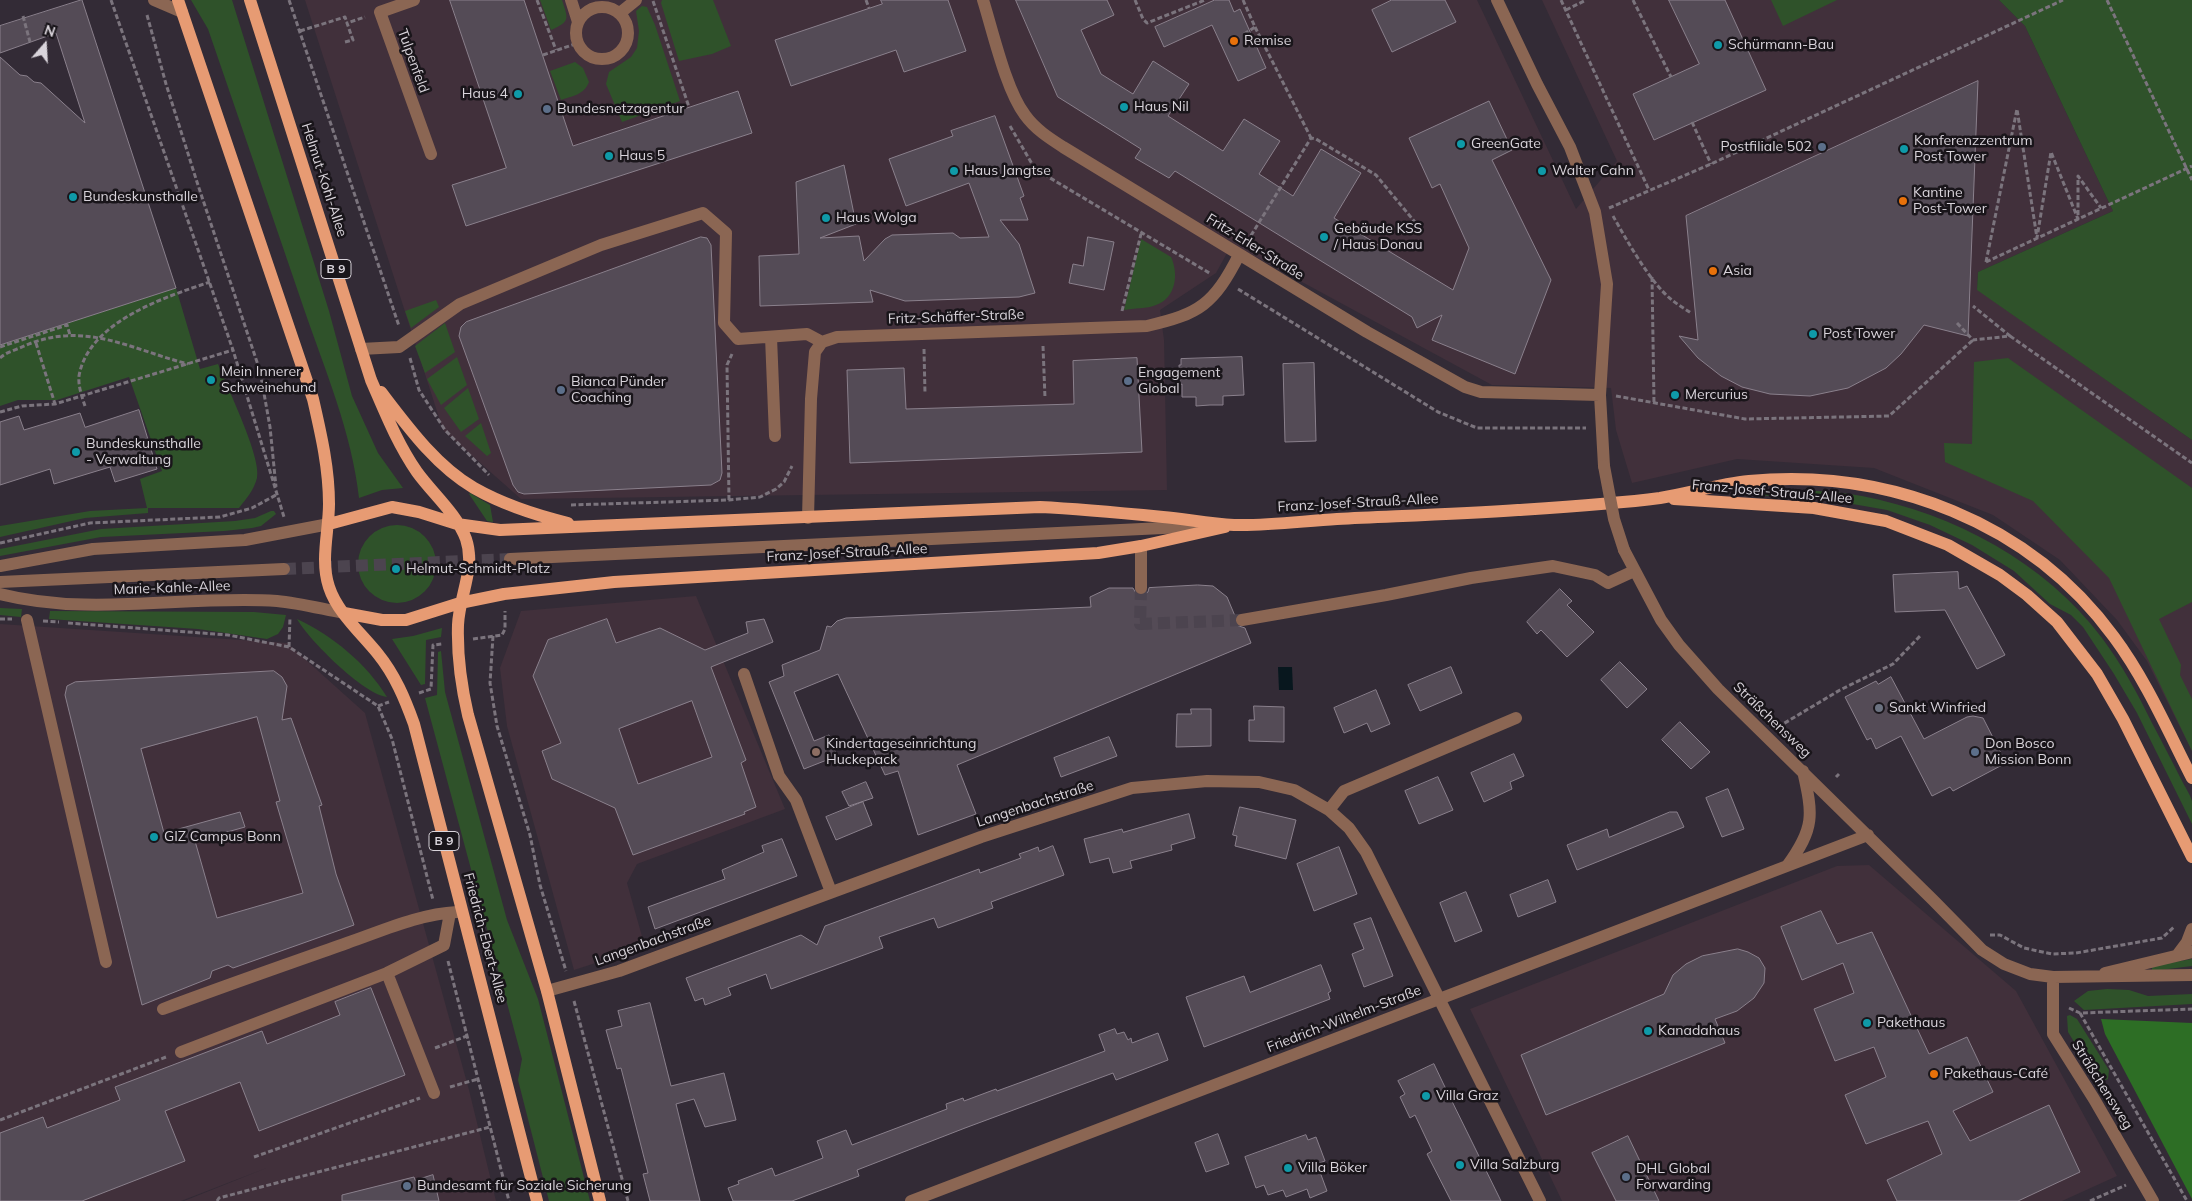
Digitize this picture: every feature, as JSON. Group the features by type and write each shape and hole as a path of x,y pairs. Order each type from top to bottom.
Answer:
{"main road":[{"name":"B 9","path":"178,0 313,399 323,440 327,469 329,524 326,573 332,595 344,613"},
{"name":"Helmut-Kohl-Allee","path":"250,0 371,380 400,447 457,524"},
{"path":"371,380 428,448 452,472 473,487 515,508 579,526"},
{"name":"Franz-Josef-Strauß-Allee","path":"457,524 500,530 1040,507 1099,510 1235,525 1520,510 1662,498 1748,481 1781,479 1846,482 1895,491 1952,510 1997,533 2041,563 2074,590 2114,637 2146,688 2192,778"},
{"name":"Franz-Josef-Strauß-Allee","path":"1662,498 1814,508 1886,521 1948,545 2000,575 2027,595 2057,622 2097,674 2123,719 2192,858"},
{"path":"329,524 392,507 419,512 457,524"},
{"name":"B 9","path":"457,524 466,539 469,560 460,603 458,653 461,683 468,715 547,991 600,1201"},
{"name":"Franz-Josef-Strauß-Allee","path":"460,603 512,593 614,582 1098,553 1141,546 1235,525"},
{"path":"344,613 397,621 415,618 460,603"},
{"name":"Friedrich-Ebert-Allee","path":"344,613 379,655 404,698 421,749 457,912 538,1201"}],"street":[{"path":"380,12 414,0"},
{"path":"571,0 578,22"},
{"path":"620,13 636,0"},
{"name":"Fritz-Erler-Straße","path":"983,0 1015,101 1026,117 1039,130 1239,255 1465,388 1481,392 1594,395"},
{"name":"Sträßchensweg","path":"1498,0 1537,84 1570,147 1595,212 1607,284 1594,395 1614,519 1624,550 1634,571 1662,620 1679,645 1718,689 1868,835 1982,950 2004,964 2030,974 2053,977 2192,975"},
{"path":"150,5 182,12"},
{"path":"605,6 620,13 628,27 629,36 621,51 614,56 597,58 582,50 578,42 576,29 578,22 589,10 605,6"},
{"name":"Tulpenfeld","path":"380,12 431,154"},
{"path":"361,348 399,347 404,339 460,304 601,245 703,213 726,233 724,323 738,339 807,334 822,342 815,352 810,398 808,518"},
{"name":"Fritz-Schäffer-Straße","path":"822,342 837,336 1147,326 1176,320 1199,310 1225,282 1239,255"},
{"path":"771,337 775,436"},
{"path":"0,566 93,549 245,540 329,524"},
{"name":"Franz-Josef-Strauß-Allee","path":"510,559 1235,525"},
{"path":"1141,546 1142,588"},
{"path":"1242,620 1471,578 1553,566 1595,575 1608,583 1634,571"},
{"name":"Marie-Kahle-Allee","path":"0,582 284,569"},
{"name":"Marie-Kahle-Allee","path":"0,594 35,602 88,605 277,601 344,613"},
{"path":"27,620 106,962"},
{"path":"744,674 779,776 796,800 831,892"},
{"path":"1330,810 1344,792 1516,718"},
{"path":"1787,866 1801,846 1810,826 1810,802 1803,771"},
{"name":"Langenbachstraße","path":"547,991 619,971 981,837 1132,788 1207,781 1259,782 1294,790 1330,810 1349,828 1366,852 1540,1201"},
{"name":"Friedrich-Wilhelm-Straße","path":"911,1201 1868,835"},
{"path":"163,1009 221,987 435,914 457,912 444,945 387,973 181,1052"},
{"path":"2178,954 2187,942 2186,928"},
{"name":"Sträßchensweg","path":"2088,977 2192,952"},
{"path":"387,973 434,1093"},
{"name":"Sträßchensweg","path":"2053,977 2053,1034 2153,1201"},
{"path":"2156,977 2192,985"}],"path":[{"path":"111,0 233,350 281,507"},
{"path":"289,0 404,339 419,390 446,430 492,479"},
{"path":"536,0 556,50"},
{"path":"653,0 689,107"},
{"path":"866,0 869,8"},
{"path":"1134,0 1143,19 1147,23 1205,0"},
{"path":"1243,0 1311,138 1316,139 1376,176 1419,227"},
{"path":"1561,0 1649,190"},
{"path":"1566,10 1586,0"},
{"path":"1633,0 1671,77"},
{"path":"1692,313 1670,300 1628,242 1609,208 1711,164 2057,1 2063,0"},
{"path":"2107,0 2192,180"},
{"path":"150,5 166,84 196,182 260,371 270,427 276,495"},
{"path":"347,23 380,12"},
{"path":"22,16 30,42"},
{"path":"300,31 344,17 353,40 345,42"},
{"path":"1244,34 1256,28"},
{"path":"543,55 578,42"},
{"path":"2038,238 2017,109 1986,262 2038,238 2101,208 2192,166"},
{"path":"1692,122 1711,164"},
{"path":"1239,255 1311,138"},
{"path":"2038,238 2051,152 2078,219"},
{"path":"2078,219 2078,176 2101,208"},
{"path":"1118,327 1141,234 1225,282 1438,412 1476,428 1586,428 1594,395"},
{"path":"1246,243 1254,248"},
{"path":"1652,276 1654,404"},
{"path":"85,406 79,377 86,354 101,338 128,316 148,304 210,282"},
{"path":"1973,306 2010,336 2192,463"},
{"path":"1957,323 1973,340"},
{"path":"0,347 67,325 70,335"},
{"path":"0,358 36,342 62,335 70,335 101,338 189,364"},
{"path":"1614,396 1745,419 1890,416 1973,340 2010,336"},
{"path":"729,500 727,365 738,339"},
{"path":"36,342 56,404"},
{"path":"1042,343 1045,398"},
{"path":"924,346 925,394"},
{"path":"0,412 22,406 56,404 233,350"},
{"path":"567,504 576,506 760,497 776,489 789,474 792,459"},
{"path":"0,543 90,523 220,516 252,508 276,495"},
{"path":"484,638 502,635 505,629 504,610"},
{"path":"289,647 290,617"},
{"path":"0,619 228,635 289,647 378,706 392,739 435,914"},
{"path":"1781,725 1840,690 1893,664 1922,635"},
{"path":"493,636 490,683 497,726 530,835 540,885 570,985 628,1201"},
{"path":"422,692 431,689 432,645 440,644"},
{"path":"378,706 390,702"},
{"path":"2000,936 2024,948 2052,954 2076,953 2162,938 2174,926 2186,928"},
{"path":"444,945 508,1201"},
{"path":"2052,1006 2068,1008 2080,1013 2192,1009"},
{"path":"2080,1013 2187,1201"},
{"path":"436,1057 432,1049 467,1036"},
{"path":"0,1120 181,1052"},
{"path":"444,1080 448,1088 478,1079"},
{"path":"254,1157 434,1093"},
{"path":"217,1201 219,1198 490,1126"},
{"path":"2090,1201 2140,1178"}],"shaded area":[{"path":"305,0 1477,0 1576,209 1617,161 1542,0 1999,0 2025,26 2113,211 1978,272 1977,289 2192,440 2192,751 2147,661 2117,620 2060,560 1993,515 1874,468 1737,459 1632,483 1616,430 1611,388 1492,385 1232,244 1216,273 1160,310 1164,340 1167,490 521,499 443,430"},
{"path":"696,596 785,809 637,864 627,883 645,947 574,970 507,726 500,668 521,611"},
{"path":"0,624 287,643 365,713 469,1090 496,1201 184,1201 269,1167 181,1201 0,1201"},
{"path":"1278,667 1292,667 1293,690 1279,690"},
{"path":"1869,865 2016,991 2117,1176 2062,1201 1562,1201 1470,1009 1837,866"}],"green space":[{"path":"191,0 232,0 329,311 352,396 378,453 403,488 382,490 359,498 350,450 337,402 208,29"},
{"path":"540,0 562,0 566,15 565,22 551,30"},
{"path":"662,0 713,0 731,46 712,54 679,61 661,3"},
{"path":"1771,0 1837,0 1783,26"},
{"path":"1999,0 2192,0 2192,440 1977,290 1978,272 2113,211 2025,26"},
{"path":"642,6 647,7 655,25 680,101 622,122 606,84 609,72 631,57 637,48 639,31 636,11"},
{"path":"575,62 583,68 589,82 581,92 561,100 550,71"},
{"path":"1141,239 1171,257 1175,271 1174,285 1172,291 1163,302 1149,307 1124,310"},
{"path":"176,288 200,369 218,364 249,439 257,468 257,478 247,498 239,508 148,508 148,513 85,518 0,537 0,526 90,511 147,508 140,479 162,471 129,377 57,400 18,400 0,406 0,345"},
{"path":"436,300 439,307 411,328 405,311"},
{"path":"445,323 455,352 425,373 415,346"},
{"path":"457,357 467,385 441,405 427,379"},
{"path":"2008,358 2192,488 2192,602 2159,619 2181,665 2180,675 2192,699 2192,751 2109,578 2033,501 1945,462 1944,443 1972,444 1974,362"},
{"path":"468,388 479,419 461,432 444,408"},
{"path":"481,423 491,453 487,456 465,436"},
{"path":"1747,491 1834,492 1896,504 1930,515 1963,529 1995,545 2025,564 2053,586 2079,611 2102,638 2116,659 2135,690 2190,796 2192,801 2192,824 2137,713 2083,627 2071,615 2050,604 2014,571 1972,545 1930,525 1887,510 1818,498 1749,495"},
{"path":"470,493 490,505 493,522 487,521"},
{"path":"274,511 276,514 261,526 252,528 101,537 0,556 0,549 101,529 235,521 255,518"},
{"path":"397,525 412,528 429,542 433,549 436,564 433,579 419,596 412,600 397,603 382,600 365,586 361,579 358,564 361,549 375,532 382,528"},
{"path":"0,608 22,609 21,617 0,615"},
{"path":"50,611 254,612 286,615 283,627 278,634 267,639 198,629 49,619"},
{"path":"297,619 336,642 348,652 369,673 387,697 377,694 351,677 324,652"},
{"path":"442,628 441,637 426,640 425,684 421,685 392,639 413,636"},
{"path":"441,651 445,692 507,920 538,999 590,1201 549,1201 518,1080 522,1059 425,698 437,695 438,652"},
{"path":"2192,959 2192,966 2152,971 2152,966"},
{"path":"2107,989 2129,990 2148,996 2192,994 2192,1004 2084,1010 2074,1001 2088,991"},
{"path":"2070,1015 2077,1019 2109,1070 2108,1079 2099,1083 2068,1032 2067,1016"},
{"path":"2101,1019 2192,1023 2192,1199 2105,1034"}],"building":[{"name":"Bundeskunsthalle","path":"82,0 176,288 0,345 0,57 20,75 27,76 34,82 41,83 85,123 56,33 0,53 0,26"},
{"path":"450,0 524,0 573,146 738,91 752,133 466,226 452,185 506,168"},
{"path":"881,0 948,0 966,51 904,72 896,50 791,86 775,40 882,4"},
{"path":"1016,0 1107,0 1114,15 1081,30 1101,74 1133,94 1153,61 1189,84 1168,116 1223,151 1244,119 1280,141 1259,174 1293,196 1321,149 1361,173 1334,218 1453,290 1469,248 1440,184 1432,188 1409,138 1489,101 1512,150 1492,160 1551,280 1515,374 1432,340 1442,315 1417,328 1412,317 1175,171 1169,178 1135,158 1141,149 1058,97"},
{"name":"Remise","path":"1215,0 1229,0 1234,12 1240,9 1266,68 1238,81 1212,25 1164,47 1155,27"},
{"path":"1392,0 1445,0 1456,22 1392,52 1372,10"},
{"path":"1669,0 1725,0 1766,90 1654,140 1633,94 1699,64"},
{"path":"1978,81 1968,336 1924,325 1901,354 1886,368 1848,388 1810,396 1770,394 1742,387 1721,376 1698,358 1679,336 1698,340 1686,216"},
{"path":"995,116 1024,196 1020,198 1028,220 1000,220 1019,244 1035,293 1019,297 905,301 870,290 873,302 760,306 759,256 799,254 796,182 844,165 856,224 820,238 859,236 864,261 885,239 892,235 953,233 960,238 989,237 969,183 906,206 889,159 953,136 951,131"},
{"path":"701,237 707,238 711,245 722,473 720,480 711,485 524,494 518,492 513,485 459,336 461,327 466,322"},
{"path":"1088,237 1114,242 1104,290 1069,283 1073,264 1083,266"},
{"path":"1242,357 1244,395 1223,396 1223,405 1196,406 1196,397 1182,397 1179,365 1181,365 1181,359"},
{"path":"1137,358 1142,452 850,463 847,370 904,368 906,409 1074,404 1073,361"},
{"path":"1314,363 1316,441 1285,442 1283,364"},
{"name":"Bundeskunsthalle - Verwaltung","path":"139,410 157,469 115,482 110,467 54,484 50,469 0,485 0,422 19,416 24,430 80,413 85,427"},
{"path":"1958,572 1959,589 1967,586 2005,655 1977,669 1945,610 1895,612 1893,575"},
{"path":"1213,586 1227,597 1235,616 1236,625 1245,628 1251,643 957,765 976,814 918,835 898,771 885,775 838,674 794,692 814,741 829,735 837,756 804,769 769,682 784,676 782,665 820,650 827,626 831,627 837,621 846,618 1091,607 1090,597 1109,588 1133,588 1137,595 1141,596 1148,592 1149,588"},
{"path":"1560,589 1572,601 1567,605 1594,632 1567,657 1541,630 1537,634 1527,622"},
{"path":"607,619 616,643 660,628 705,650 748,633 746,622 764,619 773,642 711,667 746,760 741,763 756,807 744,812 745,814 633,855 615,808 552,779 542,751 561,743 533,676 548,640","holes":["692,701 712,757 638,784 619,729"]},
{"path":"1620,662 1647,689 1627,708 1601,680"},
{"path":"1451,667 1462,693 1420,711 1408,685"},
{"name":"GIZ Campus Bonn","path":"274,671 282,677 287,686 282,720 291,718 322,805 319,806 336,874 354,925 233,968 228,965 212,971 210,978 142,1005 65,695 67,686 75,682","holes":["257,717 280,801 276,802 303,893 217,918 195,841 245,827 240,812 164,833 141,749"]},
{"path":"1891,677 1924,739 1967,717 1983,718 2006,763 1953,791 1950,787 1932,796 1901,736 1876,749 1871,738 1867,740 1845,697 1876,681 1878,684"},
{"path":"1376,690 1390,724 1371,732 1367,723 1344,733 1334,708"},
{"path":"1254,706 1284,707 1284,742 1249,741 1249,720 1254,720"},
{"path":"1191,709 1211,709 1211,746 1176,747 1177,714 1191,714"},
{"path":"1680,722 1710,752 1691,769 1662,740"},
{"path":"1109,737 1117,756 1061,777 1054,758"},
{"path":"1514,754 1524,776 1510,782 1512,789 1484,802 1471,773"},
{"path":"1438,777 1453,810 1419,824 1405,791"},
{"path":"866,782 873,798 849,806 842,792"},
{"path":"1728,789 1744,829 1722,837 1706,798"},
{"path":"863,802 872,825 836,840 826,817"},
{"path":"1240,807 1296,820 1286,859 1235,846 1237,836 1233,835"},
{"path":"1670,812 1677,812 1684,827 1577,870 1567,845 1607,829 1609,837"},
{"path":"1189,814 1195,838 1171,845 1172,850 1130,861 1132,868 1113,873 1109,858 1090,863 1084,839 1122,829 1123,832"},
{"path":"782,839 797,876 655,929 648,907 725,879 722,870 764,852 762,846"},
{"path":"1053,846 1064,875 991,902 993,908 938,928 934,918 879,937 883,948 771,989 766,974 728,988 731,995 705,1005 703,998 695,1001 686,978 801,935 817,945 825,926 979,869 980,873 1021,858 1019,854 1038,847 1039,851"},
{"path":"1339,847 1357,894 1314,911 1297,864"},
{"path":"1548,880 1556,902 1518,917 1510,895"},
{"path":"1466,892 1482,931 1455,942 1440,903"},
{"name":"Pakethaus","path":"1821,911 1837,944 1872,932 1929,1054 1967,1037 1993,1092 1953,1111 1970,1141 2049,1105 2080,1172 2018,1201 1897,1201 1887,1180 1942,1154 1928,1121 1866,1144 1845,1095 1886,1077 1874,1047 1835,1061 1814,1009 1854,993 1843,963 1802,980 1781,927"},
{"path":"1371,918 1393,976 1364,987 1352,954 1364,949 1354,924"},
{"name":"Kanadahaus","path":"1738,949 1759,958 1765,968 1764,983 1754,998 1737,1011 1715,1019 1725,1043 1546,1115 1521,1055 1664,994 1673,975 1686,964 1702,956"},
{"path":"1321,965 1331,991 1328,993 1330,999 1204,1047 1186,997 1244,976 1250,992"},
{"path":"371,988 405,1075 259,1131 240,1082 165,1111 185,1161 82,1201 0,1201 0,1133 43,1117 47,1128 120,1100 115,1087 262,1031 267,1044 340,1015 335,1002"},
{"path":"650,1003 671,1086 724,1073 736,1120 705,1127 694,1099 676,1104 700,1201 650,1201 643,1174 648,1173 621,1068 617,1069 606,1030 622,1026 618,1011"},
{"path":"1115,1029 1117,1034 1124,1032 1128,1040 1131,1038 1132,1043 1158,1033 1168,1060 1116,1080 1113,1073 965,1128 857,1170 859,1176 792,1201 733,1201 728,1188 739,1184 738,1181 772,1168 775,1176 823,1158 817,1141 846,1130 852,1145 947,1109 946,1104 963,1098 964,1101 996,1089 997,1091 1105,1051 1099,1035"},
{"path":"1434,1064 1501,1201 1451,1201 1427,1154 1432,1151 1415,1115 1410,1118 1400,1097 1405,1094 1398,1081"},
{"path":"1218,1134 1229,1164 1206,1172 1195,1143"},
{"name":"Villa Böker","path":"1306,1135 1308,1140 1316,1137 1325,1161 1317,1164 1327,1191 1310,1198 1307,1189 1286,1197 1283,1190 1268,1195 1264,1185 1256,1188 1245,1157"},
{"name":"DHL Global Forwarding","path":"1628,1136 1659,1201 1616,1201 1592,1153"},
{"name":"Bundesamt für Soziale Sicherung","path":"433,1175 439,1201 342,1201 342,1195 414,1177 415,1180"}],"tunnel":[{"path":"284,569 510,559"},
{"path":"1141,588 1140,624 1242,620"}],"place":[{"name":"Remise","path":"1234,41"},
{"name":"Schürmann-Bau","path":"1718,45"},
{"name":"Haus 4","path":"518,94"},
{"name":"Haus Nil","path":"1124,107"},
{"name":"Bundesnetzagentur","path":"547,109"},
{"name":"GreenGate","path":"1461,144"},
{"name":"Postfiliale 502","path":"1822,147"},
{"name":"Konferenzzentrum Post Tower","path":"1904,149"},
{"name":"Haus 5","path":"609,156"},
{"name":"Haus Jangtse","path":"954,171"},
{"name":"Walter Cahn","path":"1542,171"},
{"name":"Bundeskunsthalle","path":"73,197"},
{"name":"Kantine Post-Tower","path":"1903,201"},
{"name":"Haus Wolga","path":"826,218"},
{"name":"Gebäude KSS / Haus Donau","path":"1324,237"},
{"name":"Asia","path":"1713,271"},
{"name":"Post Tower","path":"1813,334"},
{"name":"Mein Innerer Schweinehund","path":"211,380"},
{"name":"Engagement Global","path":"1128,381"},
{"name":"Bianca Pünder Coaching","path":"561,390"},
{"name":"Mercurius","path":"1675,395"},
{"name":"Bundeskunsthalle - Verwaltung","path":"76,452"},
{"name":"Helmut-Schmidt-Platz","path":"396,569"},
{"name":"Sankt Winfried","path":"1879,708"},
{"name":"Kindertageseinrichtung Huckepack","path":"816,752"},
{"name":"Don Bosco Mission Bonn","path":"1975,752"},
{"name":"GIZ Campus Bonn","path":"154,837"},
{"name":"Pakethaus","path":"1867,1023"},
{"name":"Kanadahaus","path":"1648,1031"},
{"name":"Pakethaus-Café","path":"1934,1074"},
{"name":"Villa Graz","path":"1426,1096"},
{"name":"Villa Salzburg","path":"1460,1165"},
{"name":"Villa Böker","path":"1288,1168"},
{"name":"DHL Global Forwarding","path":"1626,1177"},
{"name":"Bundesamt für Soziale Sicherung","path":"407,1186"}]}
